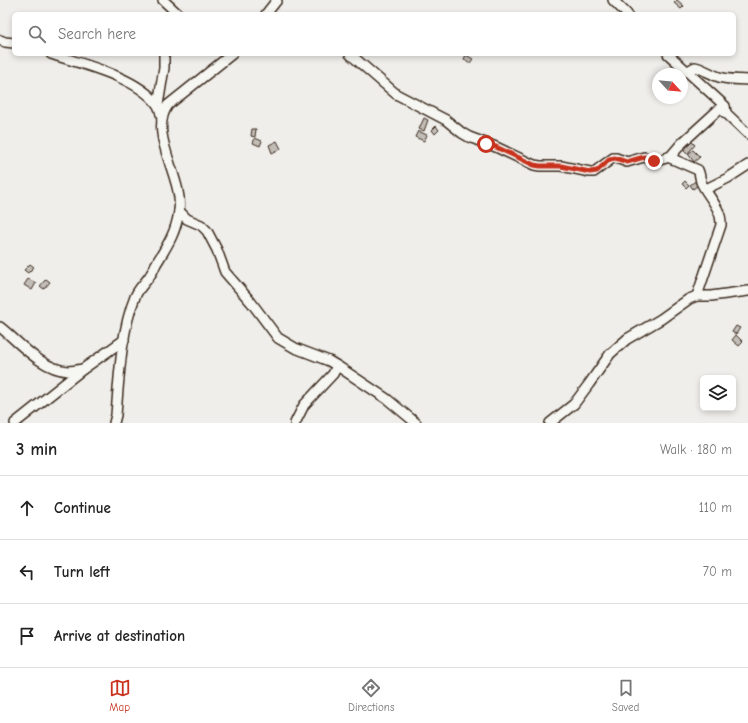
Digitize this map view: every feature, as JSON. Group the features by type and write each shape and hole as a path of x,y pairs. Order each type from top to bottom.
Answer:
{"street":[{"path":"163,0 174,12"},
{"path":"268,12 277,0"},
{"path":"613,0 625,12"},
{"path":"57,56 117,77 144,92 158,105"},
{"path":"114,423 124,340 135,297 170,242 179,211 179,194 163,141 162,119 158,105 163,78 164,56"},
{"path":"162,119 164,111 168,105 225,56"},
{"path":"352,56 396,94 446,120 469,137 496,147 534,165 561,166 590,172 597,171 610,159 615,158 627,162 644,157 654,161 668,157 720,109 748,134"},
{"path":"670,56 684,68"},
{"path":"726,113 725,106 688,72 695,67 729,80 748,80"},
{"path":"668,157 698,170 701,181 715,204 720,217 721,222 697,296"},
{"path":"706,189 728,178 748,165"},
{"path":"179,211 187,219 202,225 207,231 217,250 225,272 251,302 278,338 295,348 329,361 387,399 416,423"},
{"path":"550,423 574,404 610,354 618,345 627,339 661,319 689,299 697,296 711,296 748,291"},
{"path":"0,327 27,351 47,364 68,371 83,369"},
{"path":"15,423 83,369 124,340"},
{"path":"294,423 304,405 333,374 337,366"}],"building":[{"path":"677,0 684,6 681,9 674,3"},
{"path":"466,56 468,56 473,59 470,63 464,59"},
{"path":"424,118 428,120 424,131 419,129"},
{"path":"436,126 439,130 435,134 432,130"},
{"path":"252,129 256,129 255,137 251,136"},
{"path":"418,131 427,135 424,141 415,137"},
{"path":"255,138 262,141 260,146 253,143"},
{"path":"277,141 281,149 272,153 269,145"},
{"path":"692,142 695,145 687,154 683,150"},
{"path":"693,150 700,157 694,162 688,154"},
{"path":"697,180 700,184 693,189 690,185"},
{"path":"685,181 689,185 686,188 682,184"},
{"path":"30,264 34,267 28,273 24,270"},
{"path":"28,279 36,283 32,290 24,285"},
{"path":"46,279 50,282 44,289 40,286"},
{"path":"736,326 740,328 736,334 732,332"},
{"path":"736,335 743,342 739,346 732,340"}],"route":[{"path":"486,144 496,147 534,165 561,166 590,172 597,171 610,159 615,158 624,162 644,157 654,161"}]}
